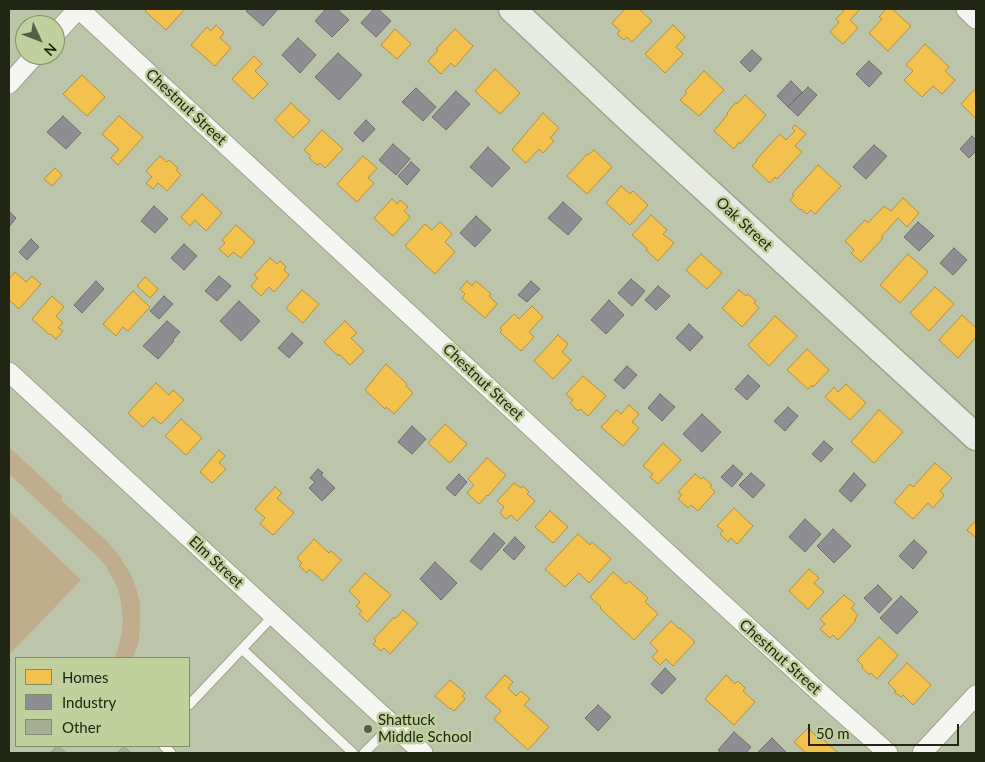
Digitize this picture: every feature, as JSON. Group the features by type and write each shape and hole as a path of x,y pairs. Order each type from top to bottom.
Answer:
{"street":[{"path":"65,24 79,9"},
{"name":"Chestnut Street","path":"79,9 818,692 888,753"},
{"name":"Oak Street","path":"512,9 976,437"},
{"path":"966,9 976,19"},
{"path":"9,84 26,65"},
{"name":"Elm Street","path":"9,372 423,753"},
{"path":"922,753 976,694"}],"lane":[{"path":"190,704 273,616"},
{"path":"242,649 353,753"},
{"path":"364,753 392,725"}],"shaded area":[{"path":"9,447 63,497 61,500 107,541 120,557 131,575 140,603 139,641 133,657 114,657 122,632 123,619 118,588 105,565 9,474"},
{"path":"9,511 81,580 9,655"}],"building: Homes":[{"path":"147,9 185,9 166,30 145,11"},
{"path":"625,9 639,9 652,21 632,42 627,37 624,40 617,34 620,31 612,23"},
{"path":"841,9 860,9 850,20 858,28 843,44 830,32 839,22 836,19 844,11"},
{"path":"886,9 892,9 911,26 888,51 869,33 882,19 879,17"},
{"path":"216,25 224,33 220,38 231,48 215,66 191,45 207,27 211,31"},
{"path":"673,25 685,37 676,47 683,54 665,73 645,54"},
{"path":"395,29 411,44 397,59 381,45"},
{"path":"455,29 473,46 455,67 451,63 441,74 428,61 438,50 436,49"},
{"path":"925,44 949,67 945,71 955,80 942,94 933,86 922,97 904,80 913,71 906,65"},
{"path":"254,56 262,64 255,71 268,84 253,99 232,79"},
{"path":"495,69 520,93 500,114 475,91"},
{"path":"704,71 724,90 699,116 680,100 687,93 685,91"},
{"path":"82,75 105,97 87,116 63,94"},
{"path":"976,88 976,119 961,104"},
{"path":"745,95 766,115 734,149 714,131 736,102 737,104"},
{"path":"291,103 310,121 293,138 275,120"},
{"path":"543,113 559,128 550,138 554,141 543,153 539,149 526,163 512,150"},
{"path":"119,116 143,137 118,165 111,158 119,149 102,134"},
{"path":"795,125 806,134 795,146 802,152 777,179 775,177 770,183 752,166 780,134 786,140 795,131 792,128"},
{"path":"322,130 343,149 325,168 320,163 317,165 304,150"},
{"path":"594,150 612,167 587,194 567,176 587,154"},
{"path":"160,156 167,162 169,160 178,168 176,170 181,175 167,191 158,183 153,189 146,183 152,177 146,171"},
{"path":"363,156 377,168 368,178 374,183 357,202 337,184"},
{"path":"818,165 841,186 815,214 811,210 807,214 790,200 794,196 792,194"},
{"path":"55,168 62,175 52,186 44,179"},
{"path":"621,186 630,194 633,191 648,205 630,225 606,203"},
{"path":"202,194 222,213 206,231 195,220 190,226 181,217"},
{"path":"903,198 919,213 907,227 898,218 861,262 851,253 854,250 845,241 865,220 868,223 884,206 891,211"},
{"path":"392,199 397,204 400,200 408,207 404,211 410,217 393,236 374,218"},
{"path":"651,215 667,230 663,234 674,243 658,261 632,235"},
{"path":"440,222 452,234 445,242 455,252 435,274 405,246 425,224 432,230"},
{"path":"236,225 255,242 241,258 233,252 228,257 219,249 225,243 222,240"},
{"path":"701,254 722,273 707,289 686,270"},
{"path":"908,254 928,272 900,303 880,285"},
{"path":"270,258 277,264 280,261 286,267 284,270 289,275 274,292 269,287 261,296 251,286 258,278 254,275"},
{"path":"15,272 26,282 32,276 41,284 19,309 9,300 9,279"},
{"path":"145,277 158,289 150,298 137,286"},
{"path":"467,281 472,286 476,281 491,294 489,296 497,304 485,318 462,298 465,294 460,289"},
{"path":"935,287 954,304 929,331 910,313"},
{"path":"302,290 319,304 303,323 286,308"},
{"path":"739,290 746,296 748,294 756,301 754,303 759,308 742,327 722,308"},
{"path":"133,291 150,307 128,331 123,327 116,336 103,324"},
{"path":"52,296 64,307 56,316 63,323 58,328 63,331 56,339 32,319"},
{"path":"532,306 543,317 529,332 534,337 521,351 500,332 502,330 500,328 514,314 519,319"},
{"path":"962,315 976,328 976,337 958,358 939,340"},
{"path":"775,316 797,336 769,366 748,345"},
{"path":"345,321 357,333 351,338 364,351 350,365 324,342"},
{"path":"558,335 568,344 562,352 571,360 553,379 534,361"},
{"path":"807,349 829,370 813,387 812,385 808,389 787,370"},
{"path":"386,364 407,384 406,386 413,393 394,414 386,407 385,409 365,390"},
{"path":"583,376 606,396 588,416 580,409 578,411 570,403 573,400 566,394"},
{"path":"156,383 169,395 173,390 184,400 161,424 153,417 143,427 128,413"},
{"path":"846,384 866,403 850,420 825,397 834,387 838,392"},
{"path":"629,405 639,414 632,422 639,428 623,446 601,427 617,410 621,414"},
{"path":"879,410 903,432 874,463 851,442"},
{"path":"181,419 202,438 186,455 165,436"},
{"path":"445,424 467,444 450,463 428,443"},
{"path":"663,443 681,460 658,484 650,477 653,474 643,466"},
{"path":"219,450 225,456 219,463 226,469 212,483 200,472"},
{"path":"487,458 506,475 479,504 467,493 474,485 468,479"},
{"path":"935,463 952,478 940,491 944,495 933,508 928,503 913,519 894,502 910,484 913,487"},
{"path":"695,474 701,479 703,477 712,485 710,487 715,492 698,511 691,505 688,508 678,499 682,495 678,492"},
{"path":"514,483 521,488 523,486 529,492 527,494 535,501 517,521 511,515 506,519 500,513 504,507 497,501"},
{"path":"275,487 282,493 277,498 294,513 273,535 260,524 265,518 255,509"},
{"path":"734,508 753,526 737,544 731,538 728,542 720,534 723,531 717,526"},
{"path":"550,511 568,527 553,543 535,527"},
{"path":"976,520 976,538 967,530"},
{"path":"578,534 590,545 592,542 611,559 589,583 579,573 565,587 545,569"},
{"path":"314,539 329,553 331,551 341,560 323,581 309,569 307,573 299,566 302,563 297,558"},
{"path":"809,569 819,578 814,583 824,592 808,609 789,591"},
{"path":"613,572 626,584 629,581 648,598 645,602 658,614 634,640 590,597"},
{"path":"365,573 391,595 367,622 359,614 362,611 356,606 360,602 349,591"},
{"path":"844,595 855,604 851,608 858,615 856,620 838,640 833,635 830,638 820,629 825,624 820,619"},
{"path":"403,610 418,623 390,654 384,648 381,651 373,644 376,641 374,639"},
{"path":"671,621 695,642 673,666 666,659 660,665 652,657 658,651 650,643"},
{"path":"879,637 898,655 877,679 862,668 863,666 857,660"},
{"path":"907,663 931,685 913,705 903,695 901,697 894,692 896,691 888,683"},
{"path":"505,675 513,682 508,688 516,696 521,691 530,699 524,705 549,727 528,750 494,719 501,711 485,697"},
{"path":"726,675 735,684 738,681 745,688 743,691 755,702 734,725 705,699"},
{"path":"450,680 465,693 462,696 465,699 454,711 435,696"},
{"path":"808,728 821,741 823,739 838,753 806,753 794,742"}],"building: Industry":[{"path":"249,9 278,9 263,26 246,11"},
{"path":"326,9 337,9 349,20 332,37 315,21"},
{"path":"374,9 378,9 391,21 376,37 361,23"},
{"path":"298,38 316,55 300,73 282,55"},
{"path":"752,50 762,59 750,72 740,62"},
{"path":"338,53 362,75 339,100 315,77"},
{"path":"869,61 882,73 869,87 856,74"},
{"path":"791,81 802,92 788,107 777,96"},
{"path":"808,87 817,95 798,116 788,107"},
{"path":"416,88 436,107 423,121 402,102"},
{"path":"456,91 470,104 446,130 432,117"},
{"path":"63,116 81,133 66,149 47,132"},
{"path":"366,120 375,129 363,142 354,133"},
{"path":"972,136 976,140 976,151 969,158 960,149"},
{"path":"393,144 410,159 396,175 379,160"},
{"path":"874,145 887,156 866,179 853,167"},
{"path":"488,147 510,168 492,187 470,167"},
{"path":"411,162 420,170 407,185 398,176"},
{"path":"563,202 582,219 568,235 548,218"},
{"path":"154,206 168,219 155,233 141,221"},
{"path":"9,211 16,218 9,227"},
{"path":"476,216 491,230 475,247 460,233"},
{"path":"918,222 934,236 919,251 904,237"},
{"path":"31,239 39,247 27,260 19,252"},
{"path":"184,244 197,256 184,270 171,258"},
{"path":"954,248 967,260 953,275 940,263"},
{"path":"219,276 231,286 217,301 205,291"},
{"path":"631,279 645,291 632,306 618,293"},
{"path":"96,281 104,289 82,313 74,305"},
{"path":"531,281 540,289 527,302 518,295"},
{"path":"658,286 670,296 656,310 645,300"},
{"path":"164,296 173,304 159,319 150,311"},
{"path":"609,300 624,315 606,334 591,320"},
{"path":"239,301 260,321 241,341 220,321"},
{"path":"167,321 180,332 158,359 143,346"},
{"path":"689,324 703,337 690,351 676,338"},
{"path":"292,333 303,343 289,358 278,348"},
{"path":"627,366 637,375 624,389 614,380"},
{"path":"748,375 760,386 747,400 735,389"},
{"path":"660,394 675,407 662,421 648,408"},
{"path":"788,407 798,416 785,431 774,421"},
{"path":"702,414 721,432 702,452 683,434"},
{"path":"412,426 426,439 412,454 398,442"},
{"path":"824,441 833,449 821,462 812,454"},
{"path":"733,465 743,474 732,487 721,477"},
{"path":"318,469 323,473 321,475 335,488 322,501 309,488 315,482 310,478"},
{"path":"751,473 765,485 753,498 739,485"},
{"path":"854,473 866,485 851,502 839,491"},
{"path":"459,474 467,482 455,496 446,488"},
{"path":"805,519 821,534 805,552 789,537"},
{"path":"833,529 851,546 834,563 817,546"},
{"path":"494,533 505,543 481,570 470,561"},
{"path":"515,537 525,547 514,560 503,550"},
{"path":"914,540 927,552 913,569 899,556"},
{"path":"435,562 457,583 441,600 420,579"},
{"path":"878,585 892,599 879,613 864,598"},
{"path":"901,596 918,612 897,634 880,618"},
{"path":"665,668 676,679 662,694 651,684"},
{"path":"598,705 611,717 598,731 585,718"},
{"path":"734,732 751,747 746,753 721,753 718,750"},
{"path":"772,738 787,753 757,753"}],"building: Other":[{"path":"56,747 60,747 66,753 50,753"},
{"path":"125,747 131,753 117,753"}],"place":[{"name":"Shattuck Middle School","path":"368,729"}]}
